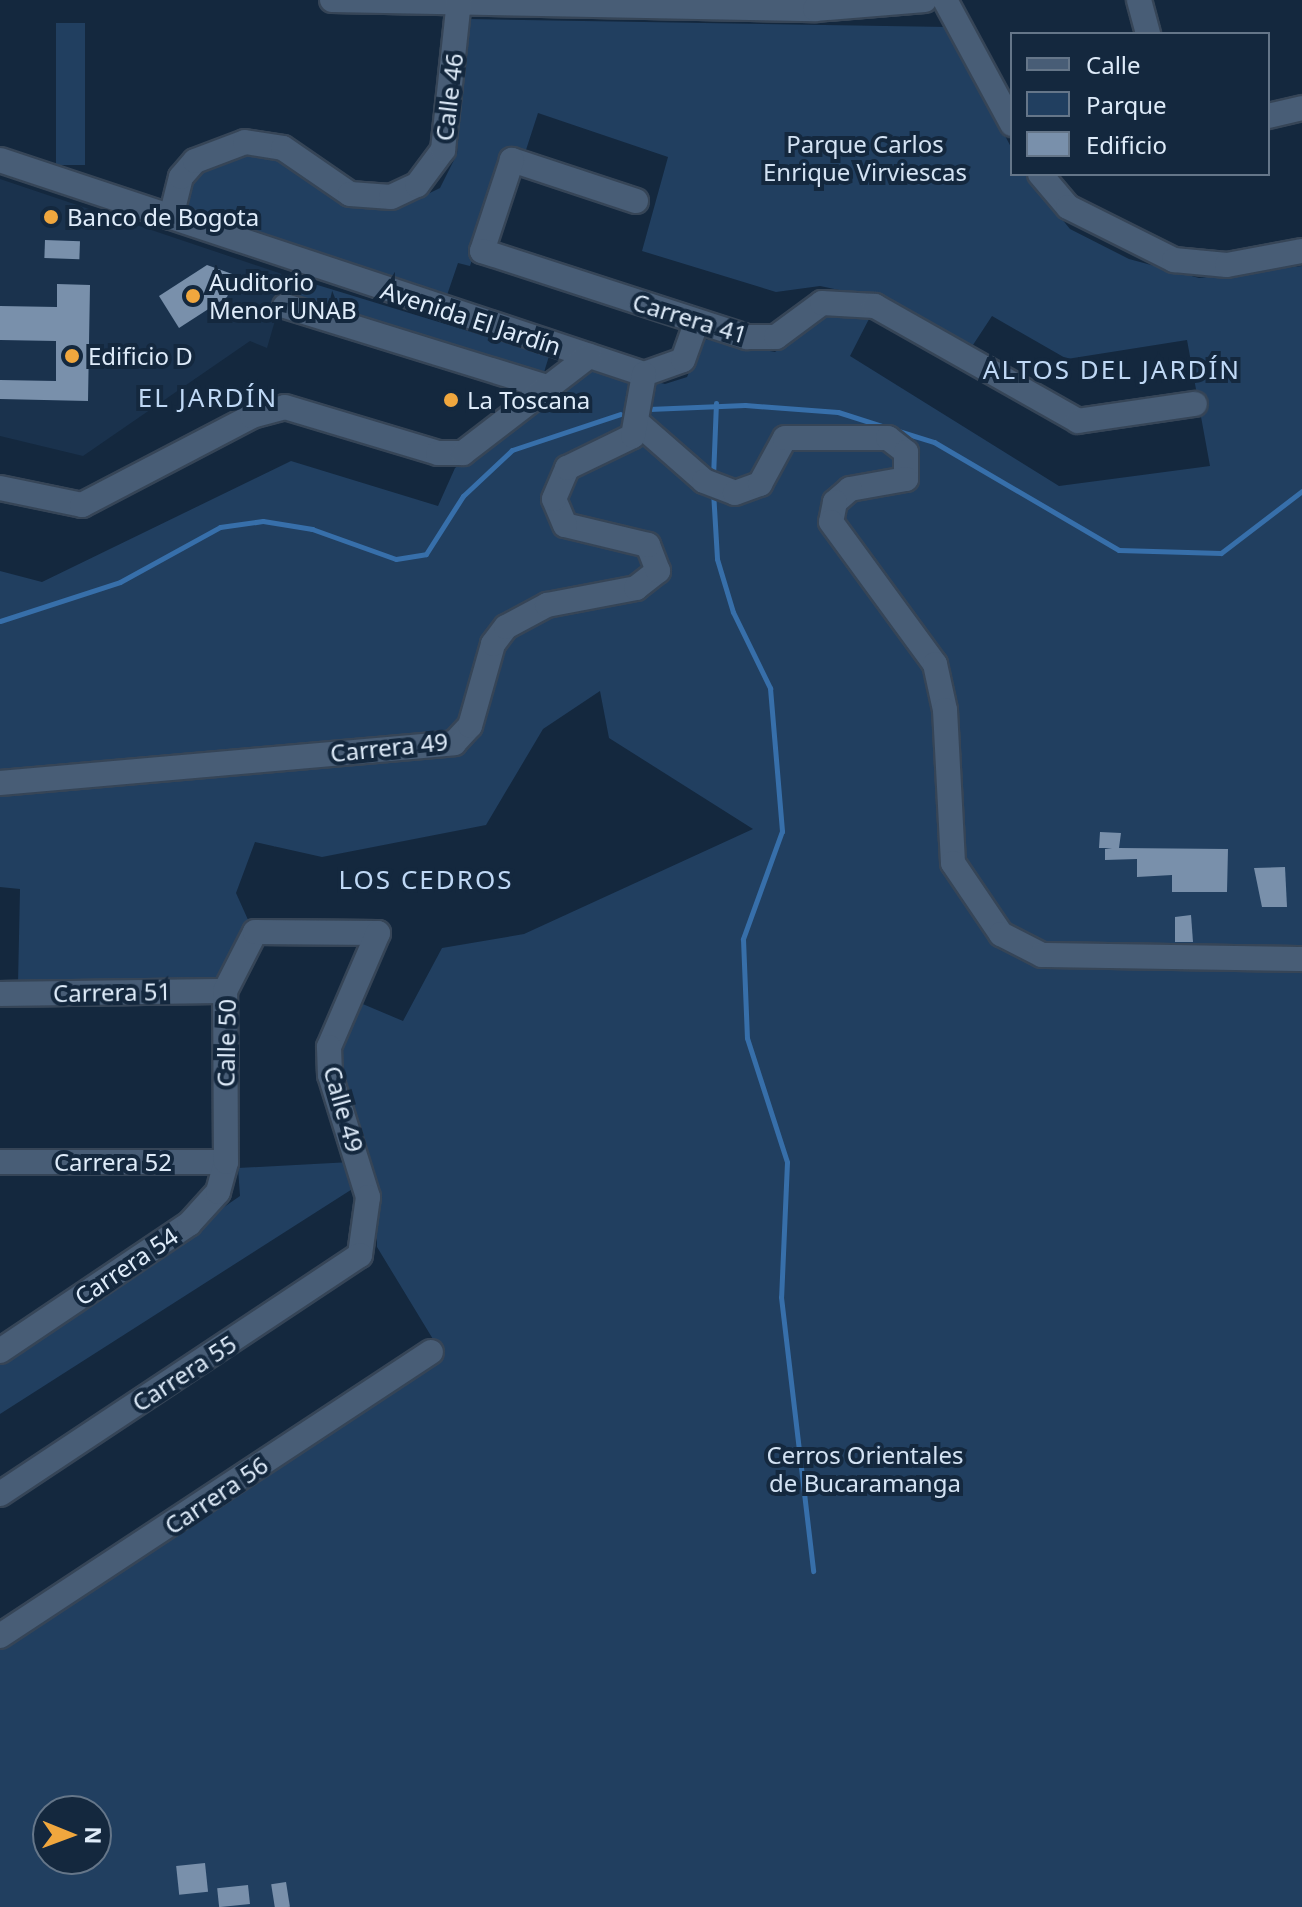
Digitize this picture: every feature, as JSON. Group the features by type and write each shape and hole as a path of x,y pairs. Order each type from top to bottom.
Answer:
{"street":[{"path":"332,0 815,9 925,0"},
{"path":"945,0 1010,120"},
{"path":"1139,0 1147,32"},
{"name":"Calle 46","path":"171,217 177,187 195,161 245,142 283,148 337,187 367,198 417,185 443,150 459,2"},
{"path":"1270,116 1302,108"},
{"name":"Avenida El Jardín","path":"0,160 644,374"},
{"name":"Carrera 41","path":"636,201 512,160 482,251 747,337 776,337 811,306 855,301 875,306 1060,415 1078,421 1195,404"},
{"path":"1042,176 1095,225 1201,266 1302,251"},
{"path":"285,306 547,387"},
{"path":"697,321 683,360 644,374 639,424 714,486 753,491 785,438 888,438 906,452 906,479 850,489 835,502 831,522 935,664 945,710 953,863 1001,934 1042,955 1302,959"},
{"name":"Avenida El Jardín","path":"0,488 56,503 91,503 273,407 297,408 451,455 589,356"},
{"name":"Carrera 49","path":"0,783 454,743 470,726 489,655 506,627 547,605 636,588 658,571 648,545 565,525 555,508 562,473 616,450 639,424"},
{"name":"Calle 49","path":"255,932 378,933 331,1033 328,1061 368,1197 364,1247"},
{"name":"Calle 50","path":"226,1162 225,991 255,932"},
{"name":"Carrera 51","path":"0,994 225,991"},
{"name":"Carrera 52","path":"0,1162 226,1162"},
{"name":"Carrera 54","path":"0,1351 200,1216 218,1192 226,1162"},
{"name":"Carrera 55","path":"0,1494 354,1261 364,1247"},
{"name":"Carrera 56","path":"0,1636 431,1352"}],"shaded area":[{"path":"0,179 288,276 267,348 250,341 83,456 0,436"}],"green space":[{"name":"Cerros Orientales de Bucaramanga","path":"468,19 948,27 1010,145 1010,176 1027,176 1070,229 1129,259 1199,278 1302,266 1302,1907 0,1907 0,1648 442,1354 377,1247 377,1202 343,1078 341,1048 358,1002 403,1021 442,948 524,934 753,829 609,738 600,691 543,729 486,825 322,857 255,842 236,893 249,922 217,982 18,984 20,889 0,887 0,571 42,582 291,461 438,506 455,468 595,367 665,384 687,377 704,339 775,352 823,316 846,311 871,315 850,356 1059,486 1210,466 1187,340 1067,359 992,316 969,351 873,297 820,286 776,292 642,251 668,157 538,113 525,153 507,148 470,266 458,263 445,301 184,216 197,166 239,150 278,158 341,202 368,208 405,205 440,188 457,154"},
{"path":"56,23 85,23 85,165 56,165"},
{"path":"288,276 549,356 543,375 282,295"},
{"path":"351,1162 357,1186 0,1414 0,1361 240,1196 238,1168"}],"building":[{"path":"45,240 80,241 79,259 44,258"},
{"name":"Auditorio Menor UNAB","path":"207,265 235,275 227,297 179,328 159,296"},
{"path":"57,284 90,285 88,401 0,399 0,380 56,381 56,341 0,340 0,306 57,307"},
{"path":"1100,832 1121,833 1119,848 1228,849 1227,892 1172,892 1172,875 1137,877 1137,859 1105,860 1105,849 1112,848 1099,848"},
{"path":"1285,867 1287,907 1262,907 1254,868"},
{"path":"1191,915 1193,942 1175,942 1175,917"},
{"path":"205,1863 208,1892 179,1895 176,1866"},
{"path":"286,1882 290,1907 275,1907 271,1884"},
{"path":"248,1885 250,1904 219,1907 217,1888"}],"waterway":[{"path":"713,477 716,403"},
{"path":"649,409 745,405 838,412 885,427"},
{"path":"0,621 120,582 220,527 263,521 312,529 396,559 426,554 463,496 512,450 620,414"},
{"path":"895,430 934,442 1119,550 1221,553 1302,491"},
{"path":"713,491 717,559 733,612 770,688 782,831 743,939 747,1038 787,1162 781,1297 813,1571"}],"place":[{"name":"Banco de Bogota","path":"51,217"},
{"name":"Auditorio Menor UNAB","path":"193,296"},
{"name":"Edificio D","path":"72,356"},
{"name":"La Toscana","path":"451,400"}],"district":[{"name":"ALTOS DEL JARDÍN","path":"1112,370"},
{"name":"EL JARDÍN","path":"208,398"},
{"name":"LOS CEDROS","path":"426,880"}],"park label":[{"name":"Parque Carlos Enrique Virviescas","path":"865,158"}]}
